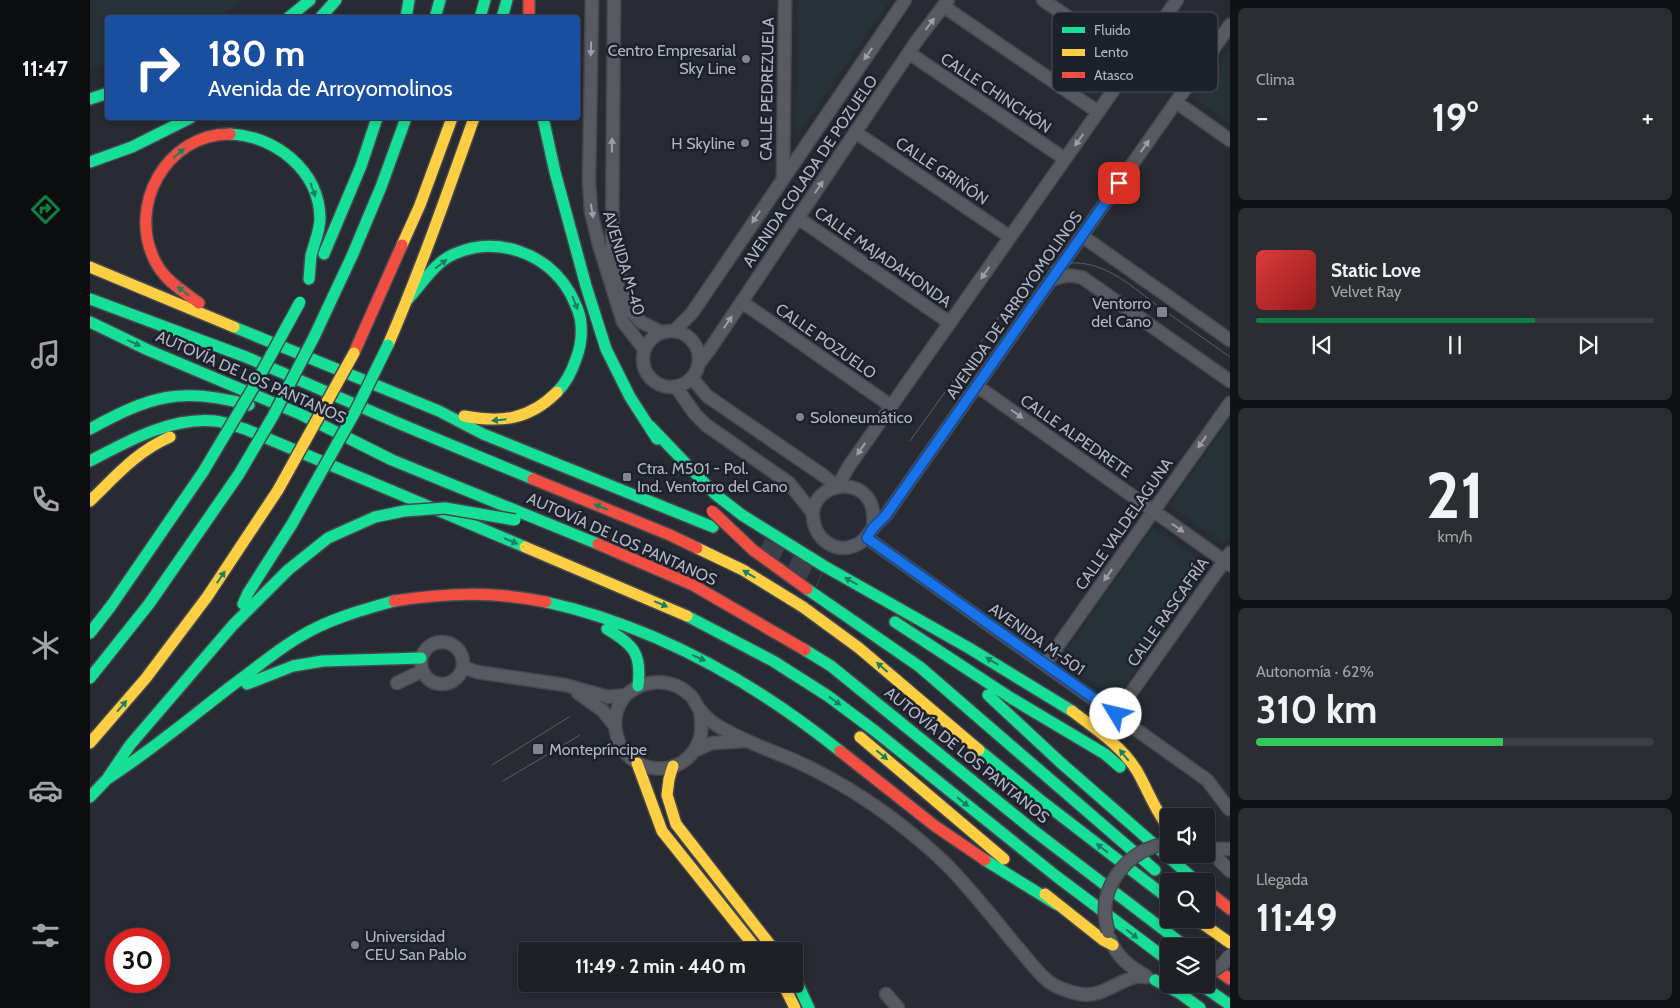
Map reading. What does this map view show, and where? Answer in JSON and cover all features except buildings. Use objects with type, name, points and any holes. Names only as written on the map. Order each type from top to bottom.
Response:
[{"type":"main road","points":[[292,15],[310,0]]},
{"type":"main road","points":[[323,15],[336,0]]},
{"type":"main road","points":[[406,15],[409,0]]},
{"type":"main road","points":[[436,15],[440,0]]},
{"type":"main road","points":[[481,15],[485,0]]},
{"type":"main road","points":[[503,15],[507,0]]},
{"type":"main road","points":[[529,0],[530,15]]},
{"type":"main road","points":[[90,99],[105,94]]},
{"type":"main road","points":[[90,162],[132,147],[186,120]]},
{"type":"main road","points":[[90,633],[111,606],[203,472],[256,384],[304,290],[319,268],[361,166],[377,120]]},
{"type":"main road","points":[[90,678],[174,571],[239,474],[273,416],[314,337],[352,256],[381,187],[405,120]]},
{"type":"main road","points":[[90,742],[146,678],[207,597],[278,490],[354,353],[420,205],[451,120]]},
{"type":"main road","points":[[234,625],[248,593],[292,524],[342,435],[388,345],[408,299],[473,120]]},
{"type":"main road","points":[[543,120],[555,172],[583,276],[606,349],[630,397],[650,426],[660,446],[682,477]]},
{"type":"main road","points":[[222,321],[171,283],[154,259],[146,232],[146,206],[156,179],[165,166],[183,149],[205,137],[229,134],[255,137],[279,147],[297,162],[310,181],[319,208],[320,231],[304,290]]},
{"type":"main road","points":[[408,299],[434,269],[453,255],[481,246],[507,247],[529,254],[552,268],[566,284],[576,301],[582,324],[580,348],[572,372],[555,395],[534,410],[512,418],[491,420],[439,411]]},
{"type":"main road","points":[[90,266],[439,411],[483,434],[713,527]]},
{"type":"main road","name":"AUTOVÍA DE LOS PANTANOS","points":[[90,299],[246,357],[398,423],[670,535],[743,570],[804,607],[860,648],[956,731],[1039,799],[1160,892]]},
{"type":"main road","name":"AUTOVÍA DE LOS PANTANOS","points":[[90,322],[148,350],[300,414],[392,460],[593,542],[692,585],[783,636],[830,666],[1033,830],[1175,938]]},
{"type":"main road","points":[[90,429],[148,400],[192,394],[230,398],[297,421],[392,460]]},
{"type":"main road","points":[[90,461],[146,432],[181,422],[213,421],[245,429],[678,612],[732,638],[780,665],[825,694],[886,738],[990,824],[1160,954]]},
{"type":"main road","points":[[650,426],[715,494],[742,515],[824,566],[969,648],[1068,708],[1113,742],[1136,770],[1160,817]]},
{"type":"main road","points":[[90,501],[137,456],[158,441],[177,434],[203,429],[235,432],[286,447]]},
{"type":"main road","points":[[90,797],[107,779],[130,745],[234,625],[288,570],[328,538],[376,517],[404,511],[445,508],[515,520],[557,535],[593,542]]},
{"type":"main road","points":[[709,508],[754,550],[920,667],[1160,874]]},
{"type":"main road","points":[[107,592],[151,548]]},
{"type":"main road","points":[[821,577],[844,591]]},
{"type":"main road","points":[[107,779],[140,758],[270,656],[302,636],[346,615],[394,601],[466,593],[517,596],[572,608],[643,633],[706,662],[773,701],[833,744],[935,826],[971,851],[1056,904]]},
{"type":"main road","points":[[572,608],[627,640],[638,654],[641,670],[638,686]]},
{"type":"main road","points":[[884,615],[1011,698],[1105,754],[1131,776],[1149,796]]},
{"type":"main road","points":[[907,630],[979,687],[1067,769],[1187,873]]},
{"type":"main road","points":[[221,695],[274,673],[307,663],[341,658],[422,664]]},
{"type":"main road","points":[[780,665],[798,685],[828,710]]},
{"type":"main road","points":[[850,729],[1056,904],[1103,940],[1113,945]]},
{"type":"main road","points":[[637,763],[662,831],[751,942]]},
{"type":"main road","points":[[673,766],[667,795],[676,824],[768,942]]},
{"type":"main road","points":[[1215,897],[1230,908]]},
{"type":"main road","points":[[1215,919],[1230,932]]},
{"type":"main road","points":[[1209,928],[1230,943]]},
{"type":"main road","points":[[1215,968],[1230,979]]},
{"type":"main road","points":[[787,992],[795,1008]]},
{"type":"main road","points":[[802,992],[809,1008]]},
{"type":"main road","points":[[1179,993],[1200,1008]]},
{"type":"main road","points":[[1213,993],[1230,1005]]},
{"type":"street","name":"AVENIDA M-40","points":[[592,0],[589,182],[591,212],[599,245],[623,322],[644,349]]},
{"type":"street","name":"AVENIDA M-40","points":[[614,0],[612,248],[631,311],[641,322],[661,332]]},
{"type":"street","name":"CALLE PEDREZUELA","points":[[782,178],[785,0]]},
{"type":"street","name":"AVENIDA COLADA DE POZUELO","points":[[675,330],[692,313],[782,178],[905,0]]},
{"type":"street","points":[[1043,0],[1061,12]]},
{"type":"street","points":[[1169,12],[1178,0]]},
{"type":"street","points":[[946,3],[1052,79]]},
{"type":"street","name":"AVENIDA COLADA DE POZUELO","points":[[700,362],[909,53],[946,3]]},
{"type":"street","name":"AVENIDA DE ARROYOMOLINOS","points":[[1218,42],[1230,25]]},
{"type":"street","name":"CALLE CHINCHÓN","points":[[909,53],[1065,159]]},
{"type":"street","points":[[1070,92],[1098,112]]},
{"type":"street","points":[[692,378],[707,396],[837,486],[851,487],[863,492],[871,502],[875,515],[870,532],[856,545],[843,548],[830,545],[820,537],[813,526],[812,512],[820,496],[837,486],[844,473],[1112,92]]},
{"type":"street","name":"AVENIDA DE ARROYOMOLINOS","points":[[870,532],[886,515],[1183,92]]},
{"type":"street","points":[[1176,102],[1230,140]]},
{"type":"street","name":"CALLE GRIÑÓN","points":[[856,132],[1010,237]]},
{"type":"street","name":"CALLE MAJADAHONDA","points":[[798,218],[950,323]]},
{"type":"street","points":[[1082,236],[1230,340]]},
{"type":"street","points":[[1050,281],[1063,275],[1074,275],[1084,278],[1230,382]]},
{"type":"street","name":"CALLE POZUELO","points":[[742,302],[891,406]]},
{"type":"street","points":[[675,330],[688,336],[697,348],[700,362],[697,371],[685,384],[676,387],[661,386],[649,377],[643,364],[644,349],[651,339],[661,332],[675,330]]},
{"type":"street","name":"CALLE ALPEDRETE","points":[[977,386],[1153,511],[1228,560]]},
{"type":"street","points":[[676,387],[695,414],[706,425],[789,483],[812,512]]},
{"type":"street","name":"CALLE VALDELAGUNA","points":[[1045,664],[1230,403]]},
{"type":"street","name":"AVENIDA M-501","points":[[870,532],[1045,664],[1207,780],[1229,809]]},
{"type":"street","name":"CALLE RASCAFRÍA","points":[[1116,714],[1228,560]]},
{"type":"street","points":[[436,642],[447,642],[457,647],[463,656],[463,667],[459,676],[450,683],[434,682],[427,678],[422,664],[426,648],[436,642]]},
{"type":"street","points":[[397,683],[422,664]]},
{"type":"street","points":[[463,667],[477,672],[565,685],[608,697],[626,695]]},
{"type":"street","points":[[700,710],[702,724],[700,738],[694,751],[685,760],[673,766],[661,769],[649,768],[637,763],[624,752],[617,740],[616,715],[626,695],[638,686],[652,682],[667,682],[680,687],[692,697],[700,710],[715,724],[730,733],[804,765],[835,781],[903,827],[944,863],[976,897],[1035,968],[1050,982],[1066,991],[1082,995],[1100,993],[1135,977],[1160,981]]},
{"type":"street","points":[[565,685],[603,711],[615,726]]},
{"type":"street","points":[[694,751],[712,743],[750,741]]},
{"type":"street","points":[[1160,845],[1154,846],[1134,856],[1119,871],[1109,890],[1105,911],[1108,932],[1113,945],[1122,958],[1133,969],[1160,981]]},
{"type":"street","points":[[1215,850],[1230,849]]},
{"type":"street","points":[[1215,856],[1230,871]]},
{"type":"street","points":[[1215,969],[1223,964],[1230,955]]},
{"type":"street","points":[[1115,986],[1120,973],[1122,958]]},
{"type":"street","points":[[886,994],[898,1008]]},
{"type":"shaded area","points":[[90,0],[243,0],[224,15],[105,15],[105,64],[90,68]]},
{"type":"shaded area","points":[[798,0],[890,0],[796,137]]},
{"type":"shaded area","points":[[1229,51],[1230,123],[1195,99],[1200,92],[1218,92],[1218,67]]},
{"type":"shaded area","points":[[1230,419],[1230,536],[1224,544],[1169,505]]},
{"type":"shaded area","points":[[1153,527],[1209,566],[1116,698],[1060,659]]},
{"type":"tunnel","points":[[760,549],[821,577]]},
{"type":"tram line","points":[[910,441],[1021,286],[1029,278],[1054,265],[1088,264],[1113,274],[1230,357]]},
{"type":"tram line","points":[[492,765],[569,717]]},
{"type":"tram line","points":[[503,781],[580,735]]},
{"type":"traffic: fast","points":[[292,15],[310,0]]},
{"type":"traffic: fast","points":[[323,15],[336,0]]},
{"type":"traffic: fast","points":[[406,15],[409,0]]},
{"type":"traffic: fast","points":[[436,15],[440,0]]},
{"type":"traffic: fast","points":[[481,15],[485,0]]},
{"type":"traffic: fast","points":[[503,15],[507,0]]},
{"type":"traffic: fast","points":[[90,99],[105,94]]},
{"type":"traffic: fast","points":[[90,162],[132,147],[186,120]]},
{"type":"traffic: fast","points":[[324,254],[361,166],[376,120]]},
{"type":"traffic: fast","points":[[314,337],[352,256],[381,187],[405,120]]},
{"type":"traffic: fast","points":[[543,120],[555,172],[586,286],[606,349],[630,397],[657,439]]},
{"type":"traffic: fast","points":[[230,134],[247,136],[263,141],[278,149],[292,159],[312,185],[318,201],[320,223],[311,256],[309,279]]},
{"type":"traffic: fast","points":[[408,299],[441,262],[454,254],[487,246],[504,247],[520,251],[535,258],[560,279],[570,293],[581,321],[580,347],[573,368],[557,392]]},
{"type":"traffic: fast","points":[[90,299],[246,357],[533,479]]},
{"type":"traffic: fast","points":[[203,472],[253,388],[300,302]]},
{"type":"traffic: fast","points":[[90,322],[148,350],[300,414],[392,460],[598,544]]},
{"type":"traffic: fast","points":[[234,327],[439,411],[483,434],[713,527]]},
{"type":"traffic: fast","points":[[239,474],[273,416],[314,337]]},
{"type":"traffic: fast","points":[[292,524],[355,412],[388,345]]},
{"type":"traffic: fast","points":[[90,429],[131,409],[166,398],[204,396],[249,405]]},
{"type":"traffic: fast","points":[[90,461],[134,438],[166,427],[198,421],[230,424],[525,547]]},
{"type":"traffic: fast","points":[[650,426],[715,494],[742,515],[824,566],[969,648],[1072,711]]},
{"type":"traffic: fast","points":[[90,633],[111,606],[203,472]]},
{"type":"traffic: fast","points":[[90,678],[149,604],[239,474]]},
{"type":"traffic: fast","points":[[375,517],[404,511],[445,508],[515,520]]},
{"type":"traffic: fast","points":[[90,797],[107,779],[130,745],[233,625],[288,570],[328,538],[375,517]]},
{"type":"traffic: fast","points":[[243,604],[292,524]]},
{"type":"traffic: fast","points":[[807,589],[920,667],[1155,870]]},
{"type":"traffic: fast","points":[[107,779],[159,743],[293,641],[334,620],[394,601]]},
{"type":"traffic: fast","points":[[546,602],[586,612],[664,641],[738,680],[773,702],[840,751]]},
{"type":"traffic: fast","points":[[687,616],[773,661],[828,696],[875,731],[1056,876],[1160,954]]},
{"type":"traffic: fast","points":[[895,622],[1011,698],[1105,754],[1120,767]]},
{"type":"traffic: fast","points":[[607,629],[624,640],[634,652],[639,666],[638,686]]},
{"type":"traffic: fast","points":[[805,650],[831,666],[1033,830],[1175,938]]},
{"type":"traffic: fast","points":[[247,684],[293,666],[323,661],[421,658]]},
{"type":"traffic: fast","points":[[988,695],[1060,762],[1187,873]]},
{"type":"traffic: fast","points":[[979,750],[1160,892]]},
{"type":"traffic: fast","points":[[985,860],[1056,904]]},
{"type":"traffic: fast","points":[[1155,980],[1181,994],[1200,1008]]},
{"type":"traffic: fast","points":[[802,992],[809,1008]]},
{"type":"traffic: fast","points":[[1213,993],[1230,1005]]},
{"type":"traffic: slow","points":[[402,245],[420,205],[451,120]]},
{"type":"traffic: slow","points":[[388,345],[422,261],[473,120]]},
{"type":"traffic: slow","points":[[90,267],[234,327]]},
{"type":"traffic: slow","points":[[278,490],[354,353]]},
{"type":"traffic: slow","points":[[464,416],[490,419],[514,417],[536,409],[557,392]]},
{"type":"traffic: slow","points":[[90,501],[137,457],[170,437]]},
{"type":"traffic: slow","points":[[90,743],[146,678],[207,597],[278,490]]},
{"type":"traffic: slow","points":[[525,547],[687,616]]},
{"type":"traffic: slow","points":[[697,548],[743,570],[803,607],[859,648],[979,750]]},
{"type":"traffic: slow","points":[[1072,711],[1107,738],[1131,762],[1160,815]]},
{"type":"traffic: slow","points":[[860,737],[1004,859]]},
{"type":"traffic: slow","points":[[637,763],[662,831],[751,942]]},
{"type":"traffic: slow","points":[[673,766],[667,795],[676,824],[768,942]]},
{"type":"traffic: slow","points":[[1045,894],[1103,940],[1113,945]]},
{"type":"traffic: slow","points":[[1209,928],[1230,943]]},
{"type":"traffic: slow","points":[[787,992],[795,1008]]},
{"type":"traffic: jam","points":[[529,0],[529,15]]},
{"type":"traffic: jam","points":[[199,303],[180,289],[159,268],[148,240],[146,218],[150,197],[158,177],[171,160],[187,146],[207,137],[230,134]]},
{"type":"traffic: jam","points":[[354,353],[402,245]]},
{"type":"traffic: jam","points":[[533,479],[670,535],[697,548]]},
{"type":"traffic: jam","points":[[712,511],[753,550],[807,589]]},
{"type":"traffic: jam","points":[[598,544],[693,585],[805,650]]},
{"type":"traffic: jam","points":[[394,601],[470,594],[507,596],[546,602]]},
{"type":"traffic: jam","points":[[840,751],[935,826],[985,860]]},
{"type":"traffic: jam","points":[[1215,897],[1230,909]]},
{"type":"traffic: jam","points":[[1215,968],[1230,979]]},
{"type":"place","name":"Centro Empresarial Sky Line","points":[[746,59]]},
{"type":"place","name":"H Skyline","points":[[745,143]]},
{"type":"place","name":"Ventorro del Cano","points":[[1162,312]]},
{"type":"place","name":"Soloneumático","points":[[800,417]]},
{"type":"place","name":"Ctra. M501 - Pol. Ind. Ventorro del Cano","points":[[627,477]]},
{"type":"place","name":"Montepríncipe","points":[[538,749]]},
{"type":"place","name":"Universidad CEU San Pablo","points":[[355,945]]},
{"type":"route","points":[[1116,714],[867,538],[873,528],[886,515],[1119,183]]}]
